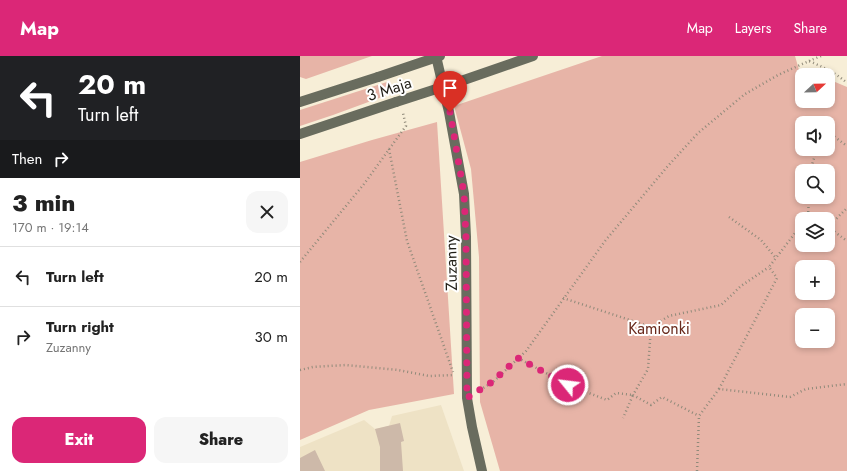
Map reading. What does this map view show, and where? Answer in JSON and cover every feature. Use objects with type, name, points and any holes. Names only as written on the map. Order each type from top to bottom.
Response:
[{"type":"street","name":"Zuzanny","points":[[436,56],[450,112],[464,194],[466,237],[467,398],[482,471]]},
{"type":"street","name":"3 Maja","points":[[300,102],[440,56]]},
{"type":"street","name":"3 Maja","points":[[300,134],[533,56]]},
{"type":"path","points":[[467,398],[492,382],[526,351],[605,241],[667,167],[698,133],[745,94],[778,75],[820,56]]},
{"type":"path","points":[[809,62],[823,67],[842,78],[847,83]]},
{"type":"path","points":[[300,262],[364,184],[406,126],[402,111]]},
{"type":"path","points":[[835,137],[847,146]]},
{"type":"path","points":[[300,370],[346,365],[398,370],[429,376],[454,375],[407,241],[389,149]]},
{"type":"path","points":[[835,220],[847,208]]},
{"type":"path","points":[[730,217],[761,240],[775,257]]},
{"type":"path","points":[[835,232],[847,241]]},
{"type":"path","points":[[563,298],[650,327],[669,316],[721,305],[741,286],[768,266],[795,233]]},
{"type":"path","points":[[697,471],[699,416],[719,389],[777,278],[768,266]]},
{"type":"path","points":[[623,418],[633,395],[648,369],[650,327]]},
{"type":"path","points":[[518,358],[568,385],[608,400],[616,393],[633,395],[651,405],[662,397],[699,416]]},
{"type":"path","points":[[719,389],[790,396],[806,389],[847,384]]},
{"type":"shaded area","points":[[441,405],[464,471],[300,471],[300,447],[364,420],[375,429],[389,426],[392,416]]},
{"type":"green space","points":[[300,56],[372,56],[306,79],[300,77]]},
{"type":"green space","name":"Kamionki","points":[[602,56],[795,56],[798,68],[795,68],[795,108],[835,108],[835,82],[847,87],[847,471],[500,471],[480,402],[479,257],[471,169],[454,106]]},
{"type":"green space","points":[[390,81],[393,93],[300,126],[300,110]]},
{"type":"green space","points":[[437,122],[454,394],[369,410],[300,440],[300,162]]},
{"type":"building","points":[[400,423],[404,441],[401,442],[403,471],[380,471],[380,447],[375,429]]},
{"type":"building","points":[[315,450],[325,471],[300,471],[300,458]]},
{"type":"route","points":[[450,112],[464,194],[466,237],[467,398],[492,382],[518,358],[568,385]]}]
